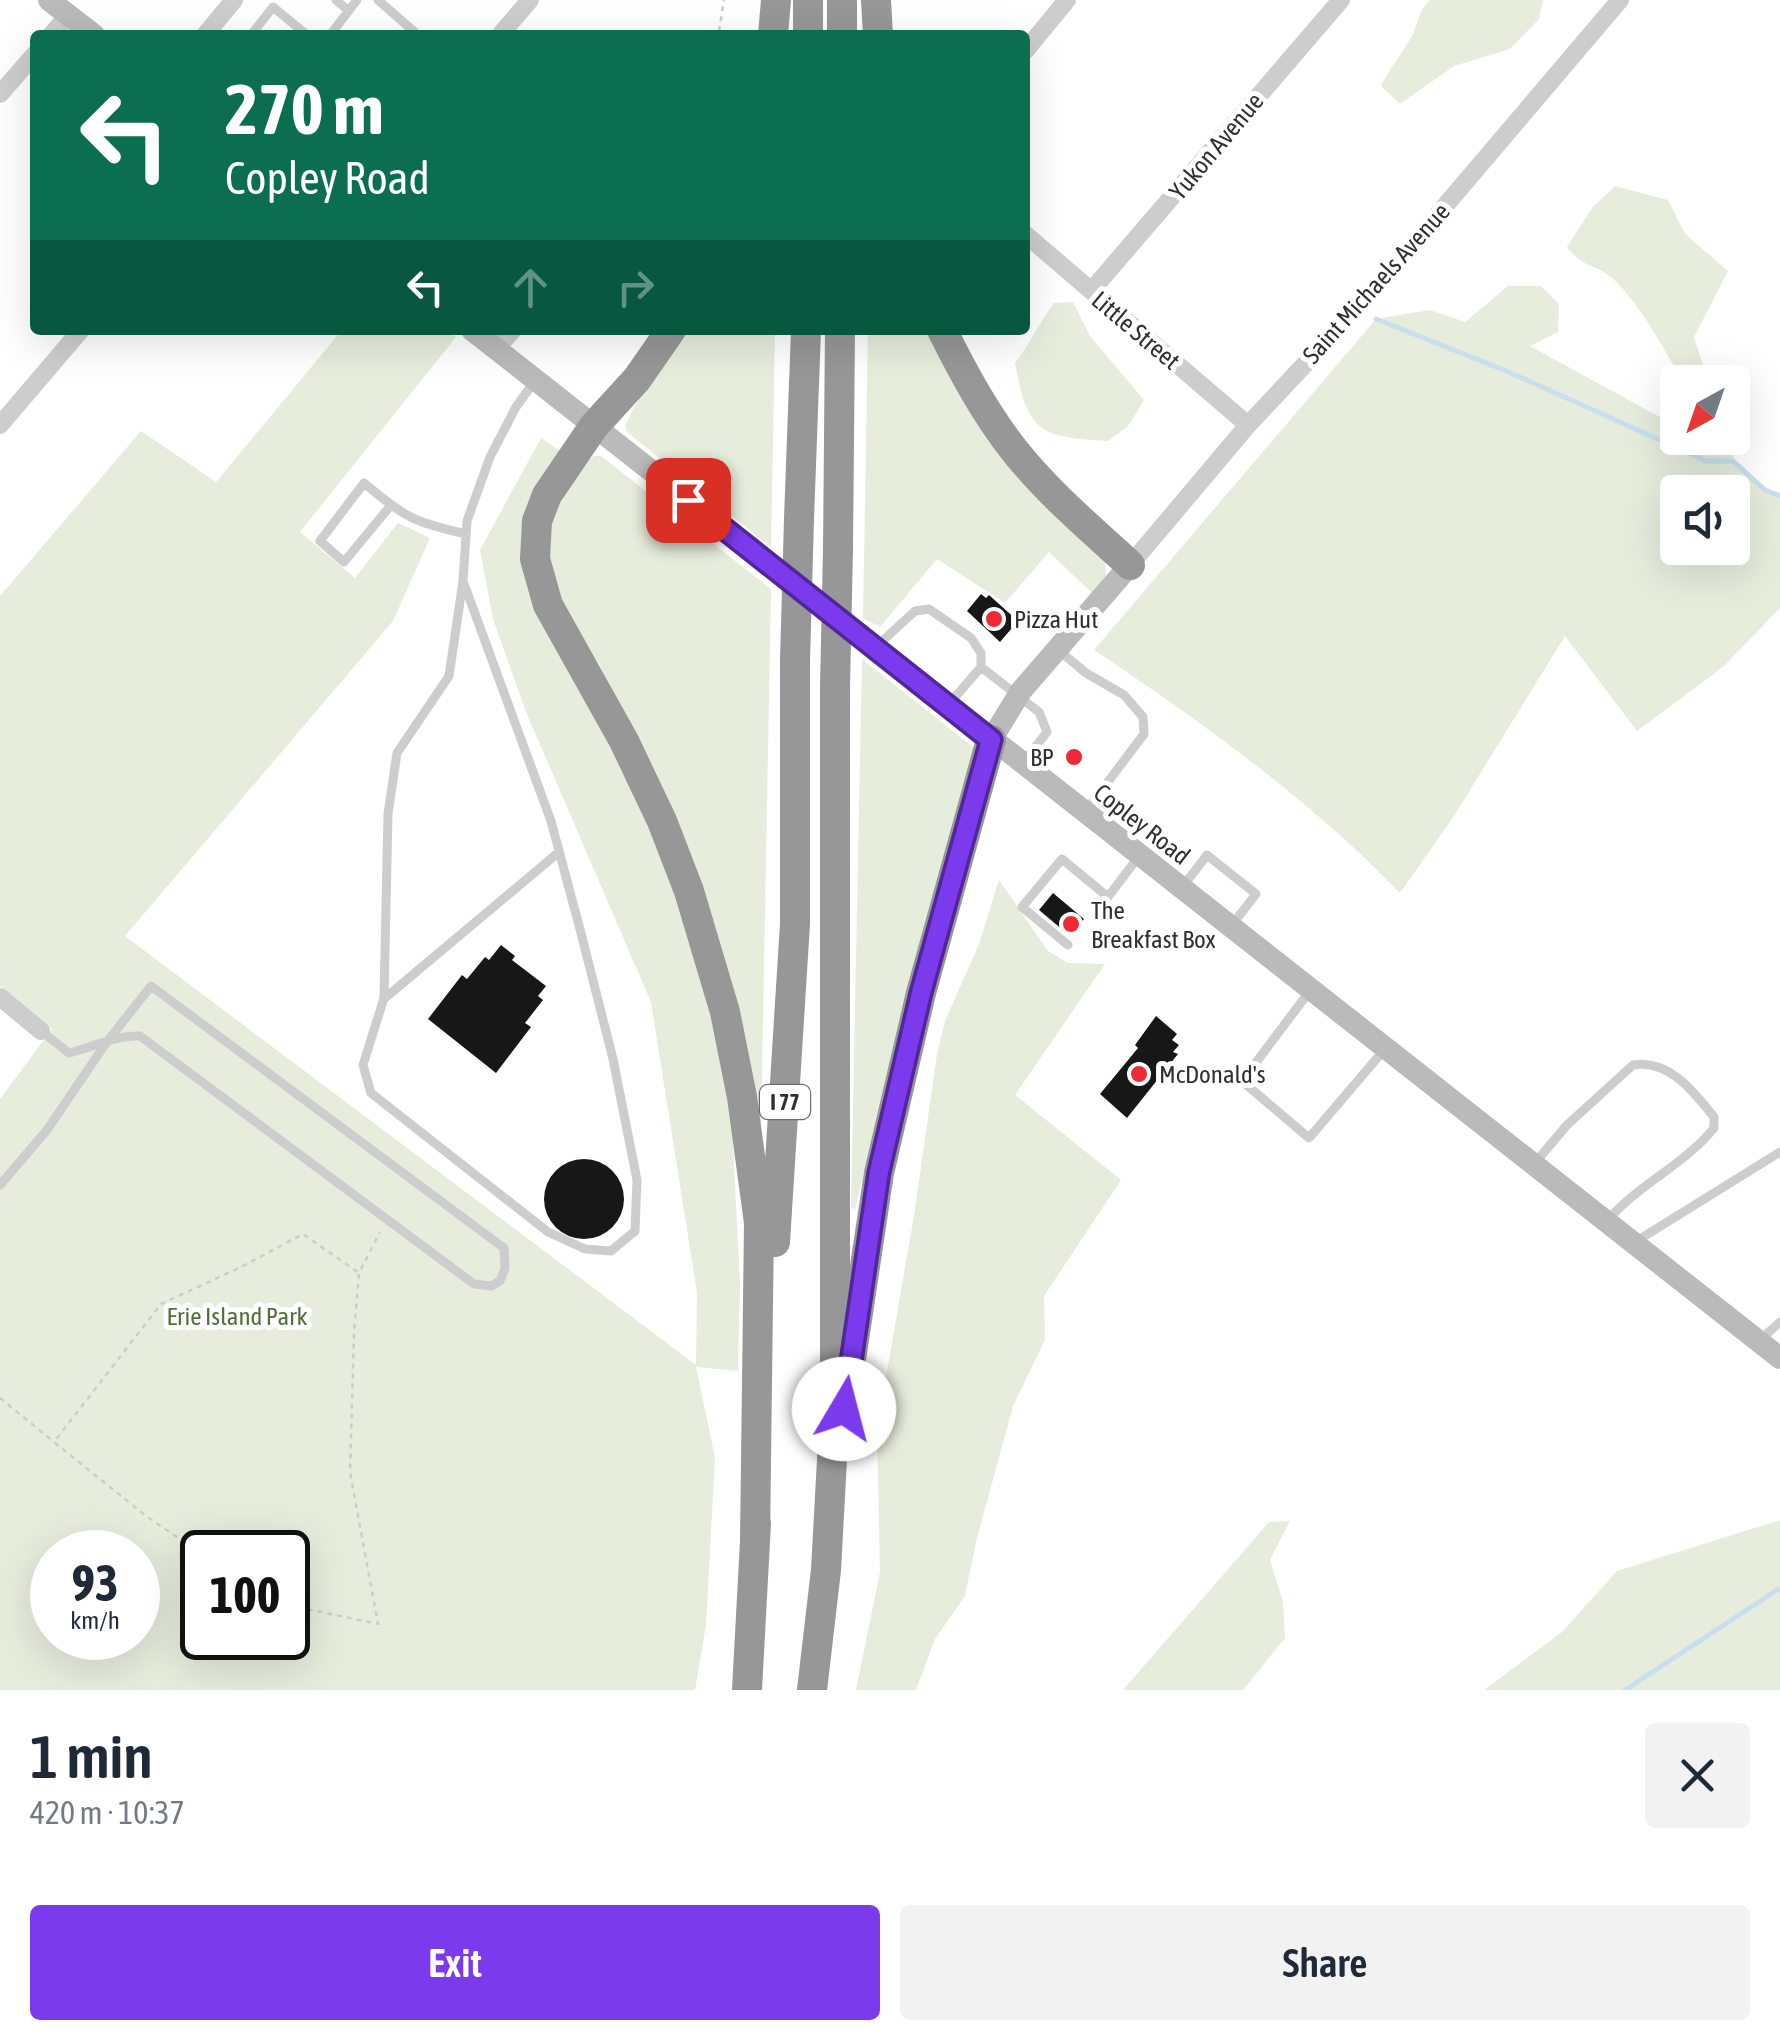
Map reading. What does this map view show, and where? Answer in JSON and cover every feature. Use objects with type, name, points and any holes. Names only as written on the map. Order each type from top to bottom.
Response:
[{"type":"highway","points":[[773,30],[776,0]]},
{"type":"highway","points":[[808,0],[808,30]]},
{"type":"highway","points":[[842,0],[842,30]]},
{"type":"highway","points":[[876,0],[878,30]]},
{"type":"highway","points":[[668,335],[638,379],[594,426],[541,507],[534,538],[535,559],[548,604],[624,741],[662,820],[725,1012],[742,1096],[760,1223],[755,1542]]},
{"type":"highway","name":"I 77","points":[[747,1690],[795,924],[795,661],[806,335]]},
{"type":"highway","name":"I 77","points":[[812,1690],[832,1488],[840,335]]},
{"type":"highway","points":[[945,335],[976,393],[1014,450],[1050,490],[1130,565]]},
{"type":"highway","points":[[832,1488],[879,1172],[921,993],[991,740]]},
{"type":"main road","points":[[49,0],[88,30]]},
{"type":"main road","name":"Copley Road","points":[[478,335],[1780,1358]]},
{"type":"main road","points":[[991,740],[1018,695],[1130,565]]},
{"type":"street","points":[[210,30],[234,0]]},
{"type":"street","points":[[504,30],[530,0]]},
{"type":"street","points":[[1030,45],[1068,0]]},
{"type":"street","name":"Yukon Avenue","points":[[1091,291],[1341,0]]},
{"type":"street","name":"Saint Michaels Avenue","points":[[1130,565],[1248,425],[1365,300],[1620,0]]},
{"type":"street","points":[[55,30],[68,15]]},
{"type":"street","points":[[0,94],[30,60]]},
{"type":"street","name":"Little Street","points":[[1030,238],[1248,425]]},
{"type":"street","points":[[0,426],[77,335]]},
{"type":"street","points":[[496,349],[508,335]]},
{"type":"street","points":[[0,997],[41,1031]]},
{"type":"lane","points":[[336,0],[349,11]]},
{"type":"lane","points":[[334,30],[358,0]]},
{"type":"lane","points":[[378,0],[413,30]]},
{"type":"lane","points":[[254,30],[276,4],[302,30]]},
{"type":"lane","points":[[397,30],[404,22]]},
{"type":"lane","points":[[463,581],[492,653],[560,852],[620,1093],[637,1180],[635,1232],[611,1251],[585,1249],[548,1232],[371,1093],[363,1065],[384,998],[388,814],[397,753],[449,676],[467,521],[490,457],[516,406],[536,380]]},
{"type":"lane","points":[[391,505],[344,562],[320,540],[364,483],[391,505],[405,517],[466,534]]},
{"type":"lane","points":[[875,648],[914,611],[929,609],[971,638],[981,653],[981,667],[948,706]]},
{"type":"lane","points":[[1057,648],[1086,673],[1124,696],[1144,717],[1144,734],[1084,813]]},
{"type":"lane","points":[[981,667],[1038,712],[1047,732],[1022,764]]},
{"type":"lane","points":[[384,998],[560,852]]},
{"type":"lane","points":[[1181,889],[1207,855],[1256,894],[1230,927]]},
{"type":"lane","points":[[1068,946],[1022,908],[1062,859],[1108,897],[1139,856]]},
{"type":"lane","points":[[0,1185],[46,1130],[106,1043],[152,986],[504,1248],[505,1268],[500,1281],[491,1286],[474,1284],[140,1036],[129,1036],[106,1043],[69,1053],[41,1031]]},
{"type":"lane","points":[[1310,990],[1242,1081],[1309,1138],[1385,1049]]},
{"type":"lane","points":[[1534,1165],[1567,1126],[1633,1065],[1661,1067],[1680,1079],[1714,1117],[1714,1128],[1696,1148],[1625,1201],[1606,1222]]},
{"type":"lane","points":[[1633,1243],[1780,1152]]},
{"type":"lane","points":[[1758,1342],[1780,1322]]},
{"type":"path","points":[[718,30],[724,0]]},
{"type":"path","points":[[310,1607],[344,1619],[378,1624],[350,1472],[359,1272],[373,1242],[390,1219]]},
{"type":"path","points":[[54,1442],[161,1304],[241,1268],[303,1234],[359,1272]]},
{"type":"path","points":[[0,1398],[180,1539]]},
{"type":"green space","points":[[1430,0],[1543,0],[1539,19],[1510,49],[1454,66],[1400,104],[1381,86]]},
{"type":"green space","points":[[1615,186],[1668,200],[1685,234],[1728,271],[1694,337],[1703,365],[1673,365],[1629,296],[1605,273],[1579,259],[1567,247],[1592,208]]},
{"type":"green space","points":[[1508,286],[1541,286],[1559,304],[1558,332],[1530,346],[1660,417],[1660,455],[1732,455],[1747,475],[1660,475],[1660,565],[1750,565],[1750,477],[1780,496],[1780,608],[1723,667],[1637,731],[1565,636],[1454,816],[1400,893],[1292,794],[1175,705],[1094,650],[1376,319],[1430,310],[1465,322]]},
{"type":"green space","points":[[1073,302],[1090,336],[1144,400],[1128,426],[1108,441],[1066,437],[1040,427],[1025,404],[1020,386],[1015,363],[1054,303]]},
{"type":"green space","name":"Erie Island Park","points":[[338,335],[456,337],[300,532],[355,578],[398,523],[430,538],[393,621],[125,936],[696,1365],[697,1293],[651,1002],[526,712],[493,619],[480,550],[541,438],[563,453],[522,547],[654,831],[698,964],[731,1104],[740,1283],[738,1371],[696,1367],[715,1457],[706,1625],[695,1690],[0,1690],[0,1099],[52,1029],[0,986],[0,596],[141,431],[216,482]]},
{"type":"green space","points":[[683,335],[775,335],[771,547],[627,432],[625,426]]},
{"type":"green space","points":[[868,335],[937,335],[1105,556],[1106,578],[1092,593],[1049,552],[1005,603],[937,559],[880,627],[863,618]]},
{"type":"green space","points":[[601,456],[771,589],[761,1127],[739,1009],[658,783],[599,664],[572,629],[548,580],[547,528],[557,500],[583,464]]},
{"type":"green space","points":[[862,659],[977,750],[963,784],[920,942],[855,1209],[851,1208]]},
{"type":"green space","points":[[999,880],[1048,951],[1068,963],[1105,964],[1015,1095],[1121,1180],[1044,1296],[1045,1340],[1013,1406],[965,1596],[935,1639],[916,1690],[856,1690],[880,1572],[877,1429],[937,1054],[945,1021],[979,944]]},
{"type":"green space","points":[[1780,1520],[1780,1690],[1484,1690],[1562,1632],[1617,1571]]},
{"type":"green space","points":[[1290,1521],[1270,1560],[1283,1602],[1285,1638],[1243,1690],[1123,1690],[1269,1522]]},
{"type":"building","name":"Pizza Hut","points":[[981,594],[986,598],[989,595],[1018,621],[1000,642],[967,611]]},
{"type":"building","points":[[1053,893],[1084,919],[1070,936],[1039,910]]},
{"type":"building","points":[[501,945],[515,956],[512,960],[546,986],[538,996],[543,1000],[525,1023],[531,1027],[496,1073],[428,1019],[462,975],[467,979]]},
{"type":"building","name":"McDonald's","points":[[1156,1016],[1177,1034],[1172,1040],[1179,1045],[1173,1052],[1178,1054],[1127,1118],[1100,1094],[1138,1048],[1135,1045]]},
{"type":"building","points":[[584,1159],[599,1162],[612,1171],[621,1184],[621,1214],[612,1227],[599,1236],[584,1239],[569,1236],[556,1227],[547,1214],[544,1199],[547,1184],[556,1171],[569,1162]]},
{"type":"waterway","points":[[1376,319],[1511,373],[1706,461],[1733,461],[1765,490],[1780,496]]},
{"type":"waterway","points":[[1625,1690],[1780,1588]]},
{"type":"place","name":"Pizza Hut","points":[[994,619]]},
{"type":"place","name":"BP","points":[[1074,757]]},
{"type":"place","name":"The Breakfast Box","points":[[1071,924]]},
{"type":"place","name":"McDonald's","points":[[1139,1074]]},
{"type":"route","points":[[688,500],[991,740],[921,993],[879,1172],[844,1409]]}]
